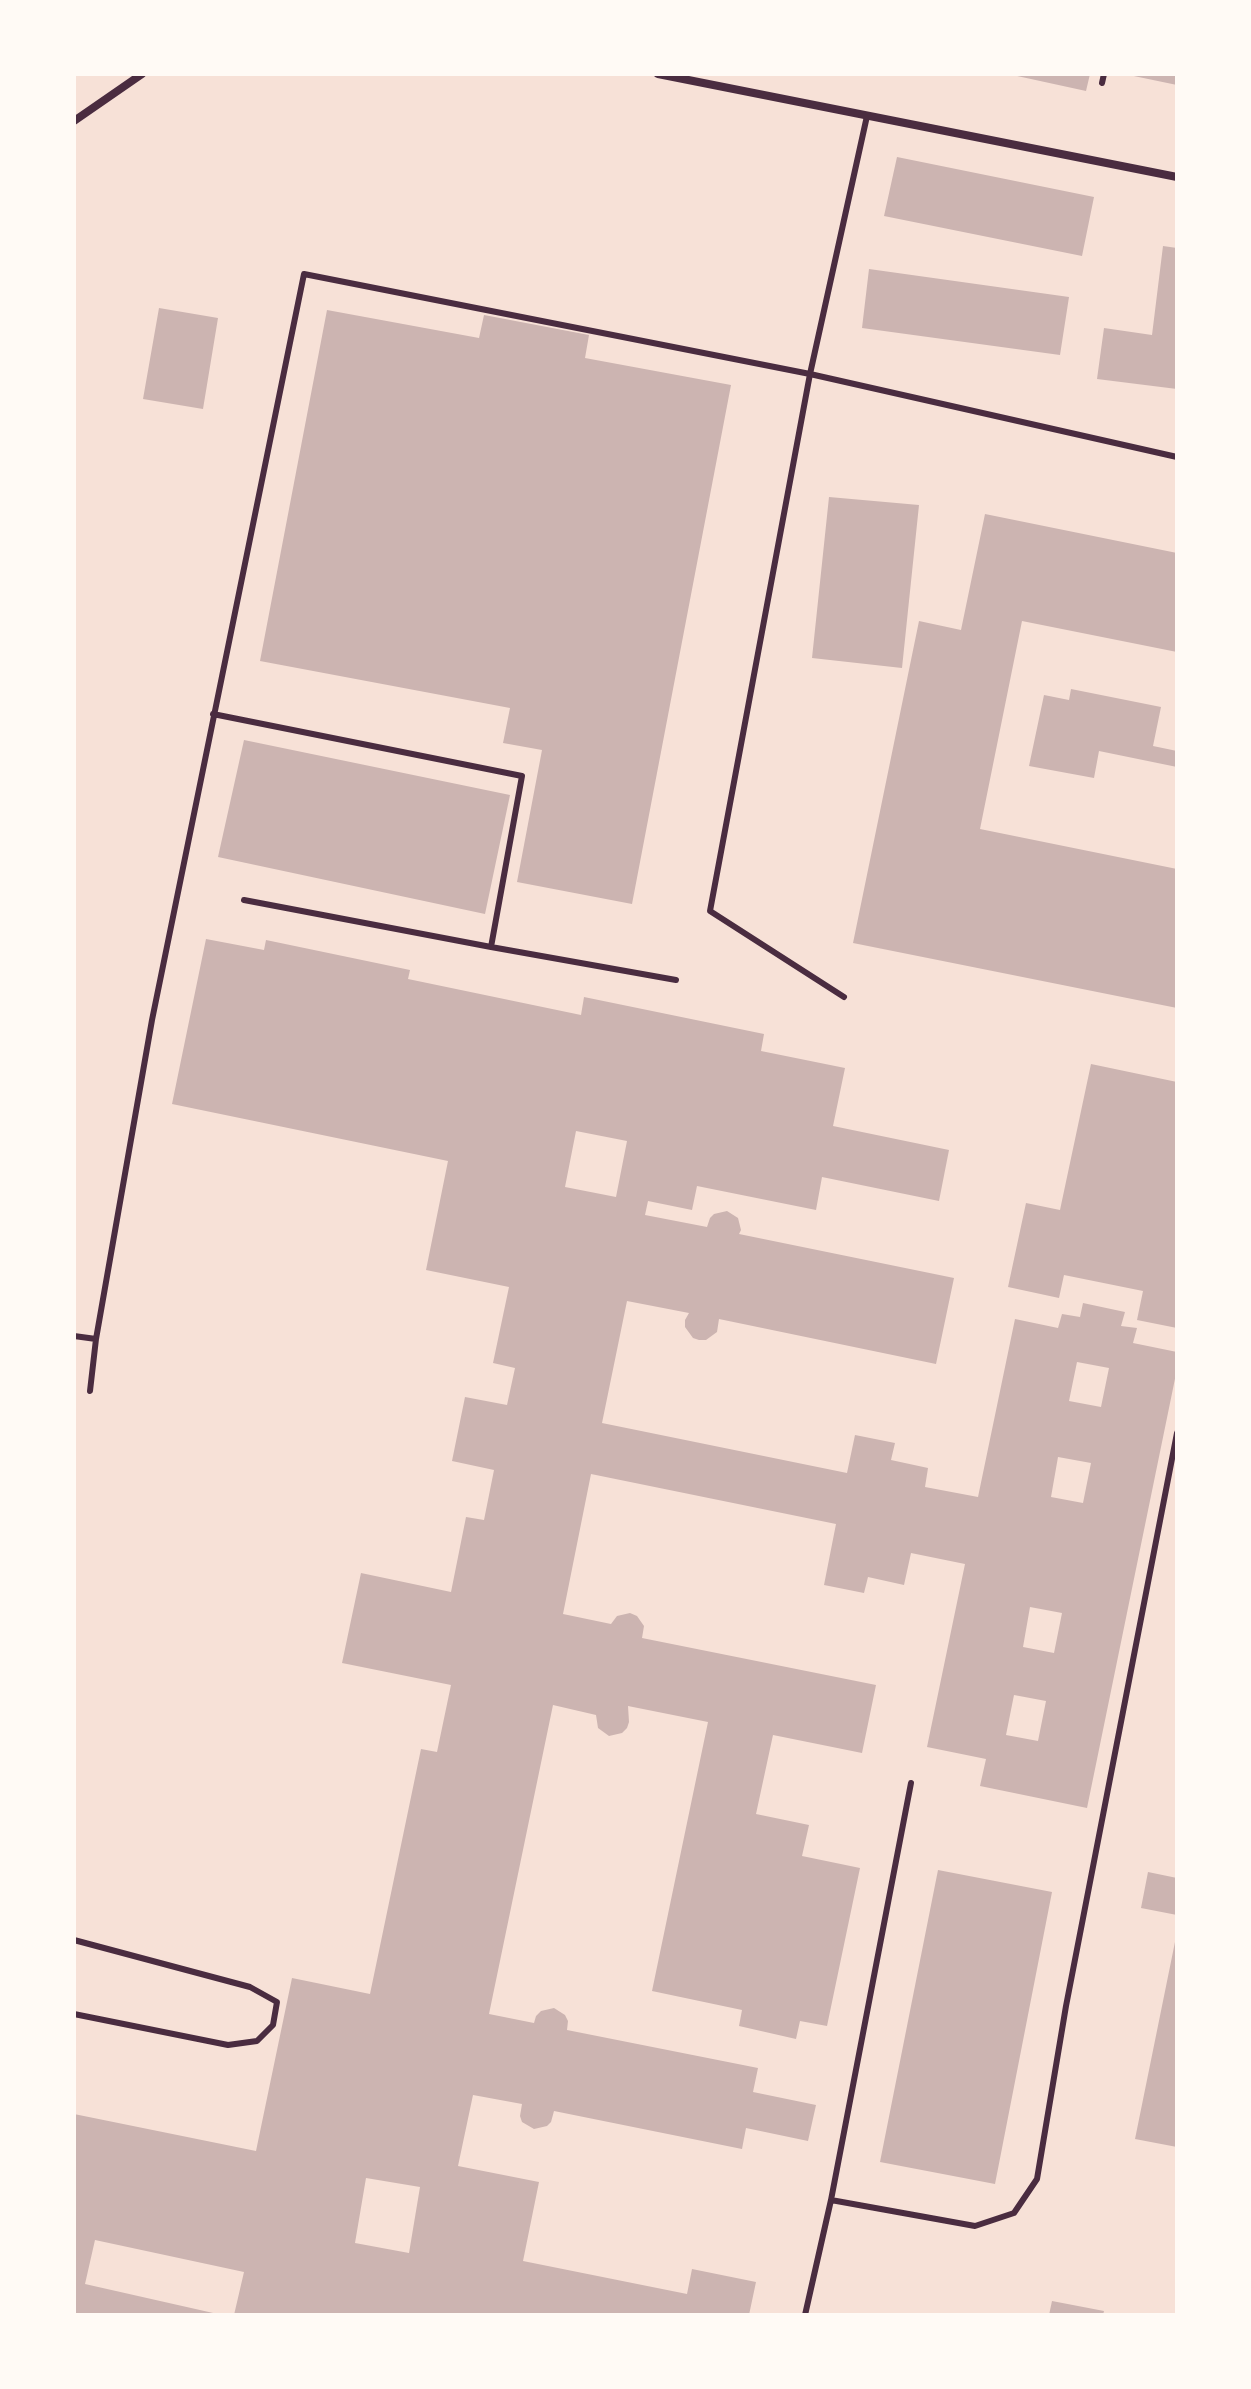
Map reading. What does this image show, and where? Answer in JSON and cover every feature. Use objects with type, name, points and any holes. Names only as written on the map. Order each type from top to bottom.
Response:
[{"type":"street","points":[[74,121],[142,74]]},
{"type":"street","points":[[658,74],[1177,177]]},
{"type":"lane","points":[[1102,83],[1104,74]]},
{"type":"lane","points":[[844,997],[710,911],[810,374],[867,116]]},
{"type":"lane","points":[[90,1391],[96,1339],[152,1020],[304,274],[810,374],[1177,457]]},
{"type":"lane","points":[[213,714],[522,776],[491,947]]},
{"type":"lane","points":[[244,900],[676,980]]},
{"type":"lane","points":[[74,1336],[96,1339]]},
{"type":"lane","points":[[831,2200],[975,2226],[1014,2213],[1037,2179],[1066,2006],[1177,1433]]},
{"type":"lane","points":[[805,2315],[831,2200],[911,1783]]},
{"type":"lane","points":[[74,1940],[250,1987],[277,2002],[273,2025],[257,2041],[228,2045],[74,2014]]},
{"type":"building","points":[[1008,74],[1090,74],[1086,91]]},
{"type":"building","points":[[1177,74],[1177,85],[1129,75]]},
{"type":"building","points":[[897,157],[1094,197],[1082,256],[884,216]]},
{"type":"building","points":[[1163,246],[1177,248],[1177,389],[1097,379],[1104,328],[1152,335]]},
{"type":"building","points":[[869,269],[1069,297],[1060,355],[862,328]]},
{"type":"building","points":[[159,308],[218,318],[203,409],[143,399]]},
{"type":"building","points":[[327,310],[479,338],[484,315],[589,335],[585,358],[731,385],[632,904],[517,882],[542,750],[503,743],[510,708],[260,661]]},
{"type":"building","points":[[829,497],[919,505],[902,668],[812,658]]},
{"type":"building","points":[[985,514],[1177,553],[1177,652],[1022,621],[980,829],[1177,869],[1177,1008],[853,943],[919,621],[961,630]]},
{"type":"building","points":[[1071,689],[1161,707],[1153,746],[1177,751],[1177,767],[1099,751],[1094,778],[1029,766],[1044,695],[1069,700]]},
{"type":"building","points":[[244,740],[510,795],[485,914],[218,857]]},
{"type":"building","points":[[206,939],[264,950],[266,940],[410,970],[408,979],[581,1015],[584,997],[764,1034],[761,1051],[845,1068],[833,1126],[949,1150],[939,1201],[822,1177],[816,1210],[697,1186],[692,1210],[648,1201],[645,1215],[707,1227],[714,1214],[727,1211],[738,1218],[739,1234],[954,1278],[936,1364],[719,1319],[717,1332],[706,1340],[699,1340],[693,1338],[685,1327],[689,1313],[627,1301],[602,1423],[847,1473],[855,1435],[895,1443],[891,1460],[928,1468],[925,1487],[978,1497],[1015,1319],[1058,1328],[1062,1314],[1080,1317],[1083,1303],[1125,1312],[1121,1326],[1137,1328],[1133,1343],[1177,1352],[1177,1369],[1087,1808],[980,1786],[986,1759],[927,1747],[965,1564],[911,1553],[904,1585],[868,1577],[864,1593],[824,1585],[836,1524],[591,1474],[563,1614],[611,1624],[617,1616],[630,1613],[637,1616],[644,1626],[642,1638],[876,1685],[862,1753],[773,1735],[756,1814],[809,1825],[802,1856],[860,1868],[827,2026],[800,2021],[796,2039],[739,2026],[742,2010],[652,1991],[708,1722],[628,1706],[627,1728],[622,1733],[609,1736],[598,1728],[596,1715],[553,1705],[489,2014],[534,2023],[541,2011],[554,2008],[565,2015],[567,2030],[758,2068],[753,2092],[816,2105],[808,2141],[746,2128],[742,2149],[554,2111],[547,2126],[534,2129],[522,2122],[522,2104],[473,2095],[458,2166],[539,2182],[523,2261],[687,2294],[692,2269],[756,2282],[749,2315],[234,2315],[244,2272],[95,2240],[85,2284],[222,2315],[74,2315],[74,2114],[256,2151],[292,1978],[370,1994],[421,1749],[437,1752],[451,1685],[342,1663],[361,1573],[451,1592],[466,1517],[484,1520],[494,1470],[452,1461],[465,1397],[507,1405],[515,1368],[493,1363],[509,1287],[426,1270],[448,1161],[172,1104]],"holes":[[[576,1131],[627,1141],[616,1197],[565,1187]],[[1077,1362],[1109,1368],[1101,1407],[1069,1401]],[[1058,1457],[1091,1463],[1083,1503],[1051,1497]],[[1030,1607],[1062,1613],[1054,1653],[1023,1647]],[[1014,1695],[1046,1701],[1038,1741],[1006,1735]],[[366,2178],[420,2187],[409,2253],[355,2243]]]},
{"type":"building","points":[[1091,1064],[1177,1082],[1177,1328],[1137,1320],[1143,1291],[1064,1275],[1059,1298],[1008,1287],[1026,1203],[1060,1210]]},
{"type":"building","points":[[938,1870],[1052,1892],[995,2184],[880,2162]]},
{"type":"building","points":[[1148,1872],[1177,1878],[1177,1915],[1141,1908]]},
{"type":"building","points":[[1177,1937],[1177,2147],[1135,2139]]},
{"type":"building","points":[[1052,2301],[1104,2311],[1103,2315],[1049,2315]]}]
